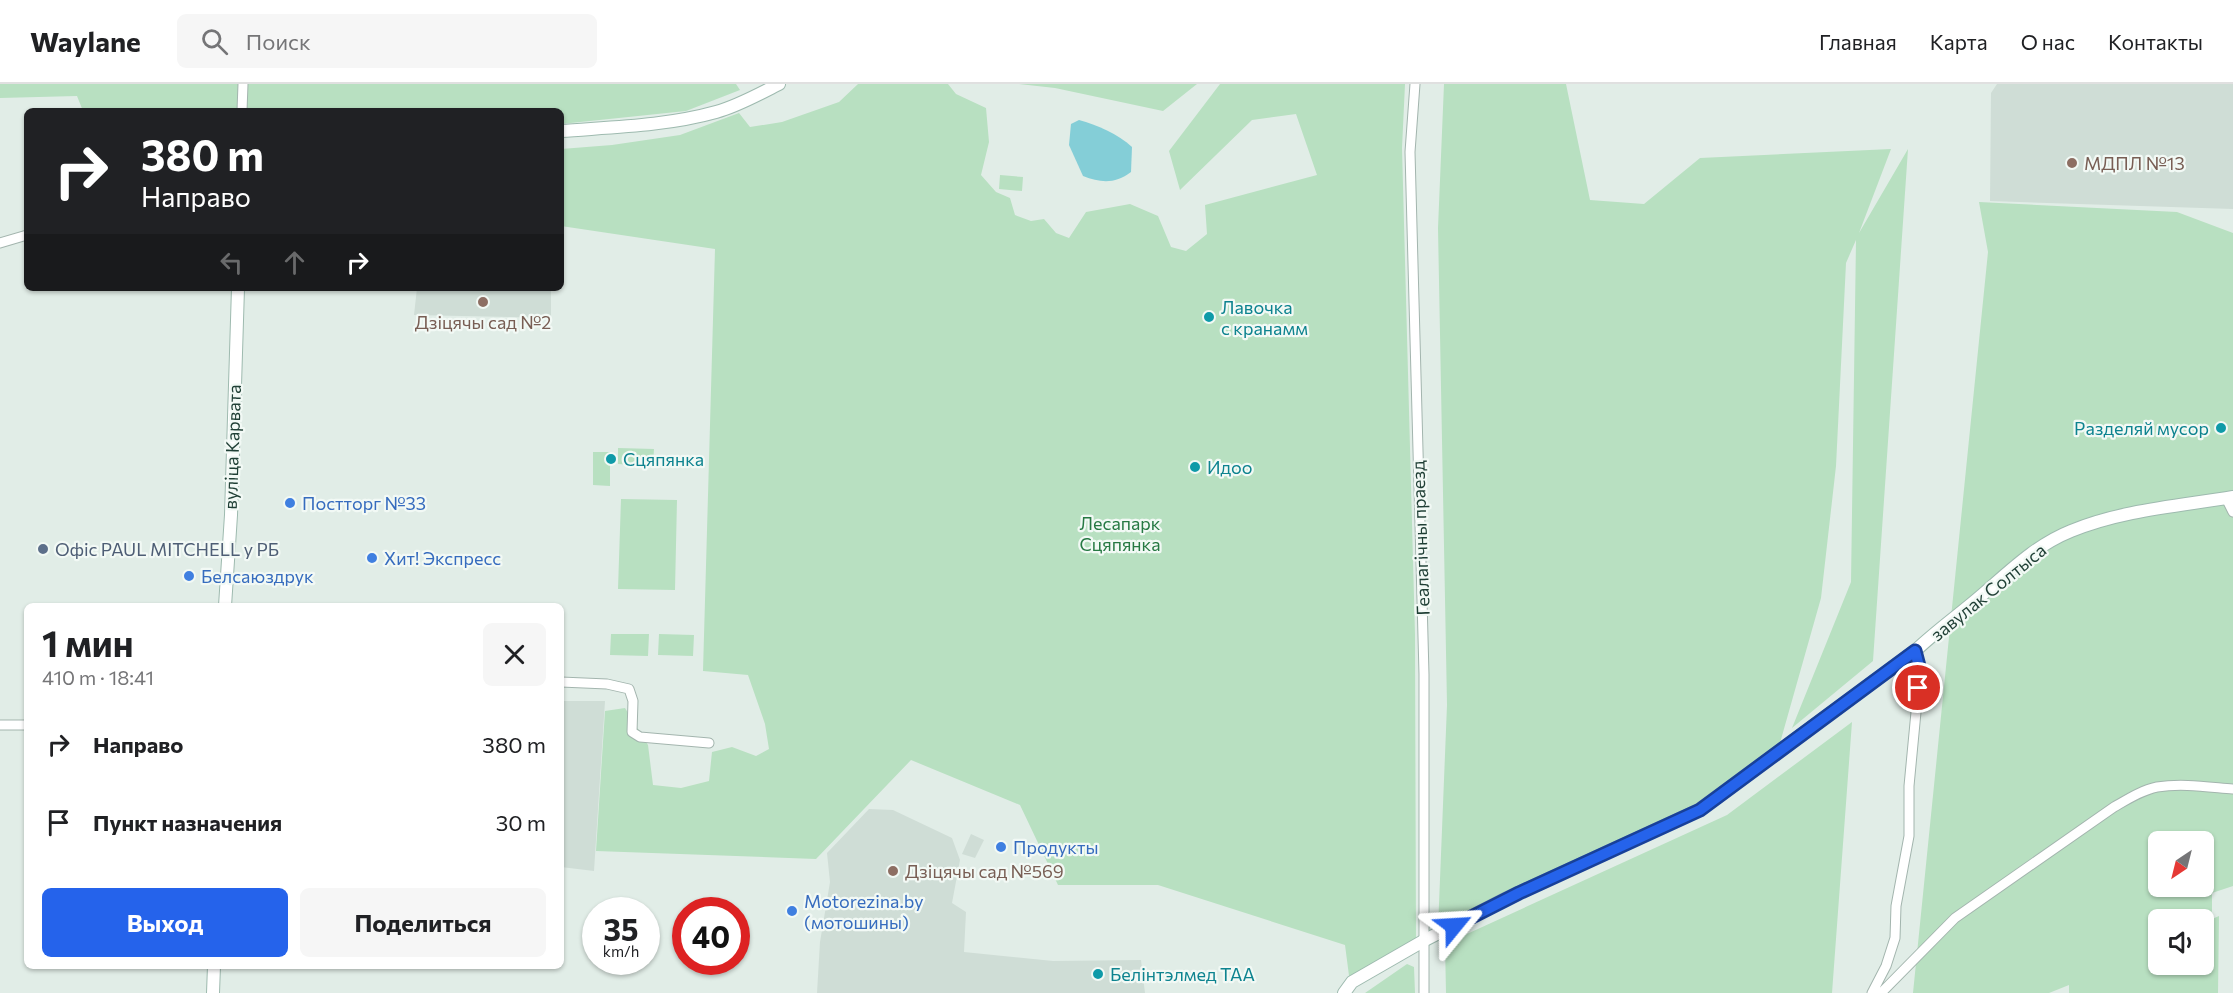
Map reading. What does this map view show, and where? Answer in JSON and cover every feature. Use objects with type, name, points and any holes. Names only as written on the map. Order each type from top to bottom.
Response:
[{"type":"street","points":[[242,108],[243,84]]},
{"type":"street","points":[[564,131],[696,117],[735,105],[779,84]]},
{"type":"street","name":"Геалагічны праезд","points":[[1415,84],[1410,152],[1424,674],[1424,993]]},
{"type":"street","points":[[0,243],[24,236]]},
{"type":"street","name":"вуліца Карвата","points":[[225,603],[231,515],[238,291]]},
{"type":"street","points":[[2230,498],[2233,512]]},
{"type":"street","name":"завулак Солтыса","points":[[1344,993],[1352,982],[1425,940],[1519,893],[1700,810],[1915,651],[2023,560],[2070,531],[2149,510],[2230,498]]},
{"type":"street","points":[[1872,993],[1886,966],[1895,938],[1896,906],[1909,836],[1909,786],[1920,670],[1915,651]]},
{"type":"street","points":[[564,682],[607,684],[629,689],[633,701],[632,732],[640,737],[709,743]]},
{"type":"street","points":[[0,725],[24,725]]},
{"type":"street","points":[[1881,993],[1955,918],[2114,807],[2157,787],[2233,789]]},
{"type":"street","points":[[213,993],[214,969]]},
{"type":"shaded area","name":"МДПЛ №13","points":[[1997,84],[2233,84],[2233,209],[1990,201],[1991,93]]},
{"type":"shaded area","name":"Дзіцячы сад №2","points":[[417,291],[551,291],[551,318],[414,315]]},
{"type":"shaded area","points":[[564,701],[605,701],[594,871],[564,867]]},
{"type":"shaded area","points":[[869,809],[893,810],[952,838],[960,860],[952,903],[966,912],[964,952],[1053,961],[1141,960],[1145,993],[817,993],[820,942],[830,882],[827,853]]},
{"type":"shaded area","points":[[971,834],[984,840],[975,858],[962,854]]},
{"type":"green space","points":[[0,84],[736,84],[740,90],[686,111],[564,124],[564,108],[82,108],[77,96],[0,98]]},
{"type":"green space","name":"Лесапарк Сцяпянка","points":[[858,84],[948,84],[956,94],[986,108],[989,142],[981,175],[996,192],[1010,198],[1015,215],[1031,221],[1044,219],[1056,233],[1069,238],[1086,212],[1130,204],[1158,216],[1171,247],[1186,251],[1207,234],[1205,205],[1317,175],[1296,114],[1252,120],[1180,190],[1169,151],[1220,84],[1405,84],[1402,148],[1415,635],[1416,947],[1364,977],[1351,991],[1345,945],[1158,885],[1058,885],[1020,805],[911,760],[816,859],[596,851],[605,711],[625,708],[648,745],[653,785],[681,788],[709,781],[712,752],[732,747],[756,756],[769,749],[765,724],[748,675],[703,671],[715,249],[564,226],[564,149],[612,145],[680,135],[739,113],[750,127],[782,122],[839,102]]},
{"type":"green space","points":[[1019,84],[1197,84],[1163,111],[1055,88]]},
{"type":"green space","points":[[1444,84],[1566,84],[1590,200],[1644,204],[1700,158],[1891,149],[1859,233],[1908,149],[1873,661],[1792,728],[1851,582],[1856,240],[1846,263],[1836,466],[1821,598],[1776,757],[1717,794],[1438,929],[1447,705],[1438,228]]},
{"type":"green space","points":[[1000,175],[1023,177],[1022,191],[999,189]]},
{"type":"green space","points":[[1979,202],[2177,212],[2233,233],[2233,886],[2214,892],[2214,831],[2148,831],[2148,897],[2212,897],[2212,909],[2148,909],[2148,975],[2214,975],[2214,918],[2219,916],[2218,993],[2069,993],[2069,985],[2049,993],[1913,993],[1988,252]]},
{"type":"green space","points":[[618,448],[654,449],[653,466],[618,464]]},
{"type":"green space","points":[[593,452],[610,452],[610,486],[593,485]]},
{"type":"green space","points":[[621,499],[677,500],[675,590],[618,589]]},
{"type":"green space","points":[[611,634],[649,634],[648,656],[610,655]]},
{"type":"green space","points":[[659,634],[694,635],[693,656],[658,655]]},
{"type":"green space","points":[[1852,722],[1832,993],[1446,993],[1445,944],[1727,815]]},
{"type":"green space","points":[[1407,964],[1414,967],[1415,993],[1365,993]]},
{"type":"water","points":[[1079,120],[1107,130],[1132,147],[1131,172],[1119,179],[1108,181],[1083,176],[1069,145],[1071,124]]},
{"type":"place","name":"МДПЛ №13","points":[[2072,163]]},
{"type":"place","name":"Дзіцячы сад №2","points":[[483,302]]},
{"type":"place","name":"Лавочка с кранамм","points":[[1209,317]]},
{"type":"place","name":"Разделяй мусор","points":[[2221,428]]},
{"type":"place","name":"Сцяпянка","points":[[611,459]]},
{"type":"place","name":"Идоо","points":[[1195,467]]},
{"type":"place","name":"Постторг №33","points":[[290,503]]},
{"type":"place","name":"Офіс PAUL MITCHELL у РБ","points":[[43,549]]},
{"type":"place","name":"Хит! Экспресс","points":[[372,558]]},
{"type":"place","name":"Белсаюздрук","points":[[189,576]]},
{"type":"place","name":"Продукты","points":[[1001,847]]},
{"type":"place","name":"Дзіцячы сад №569","points":[[893,871]]},
{"type":"place","name":"Motorezina.by (мотошины)","points":[[792,911]]},
{"type":"place","name":"Белінтэлмед ТАА","points":[[1098,974]]},
{"type":"route","points":[[1454,926],[1597,856],[1700,810],[1915,651],[1920,670],[1918,688]]}]
